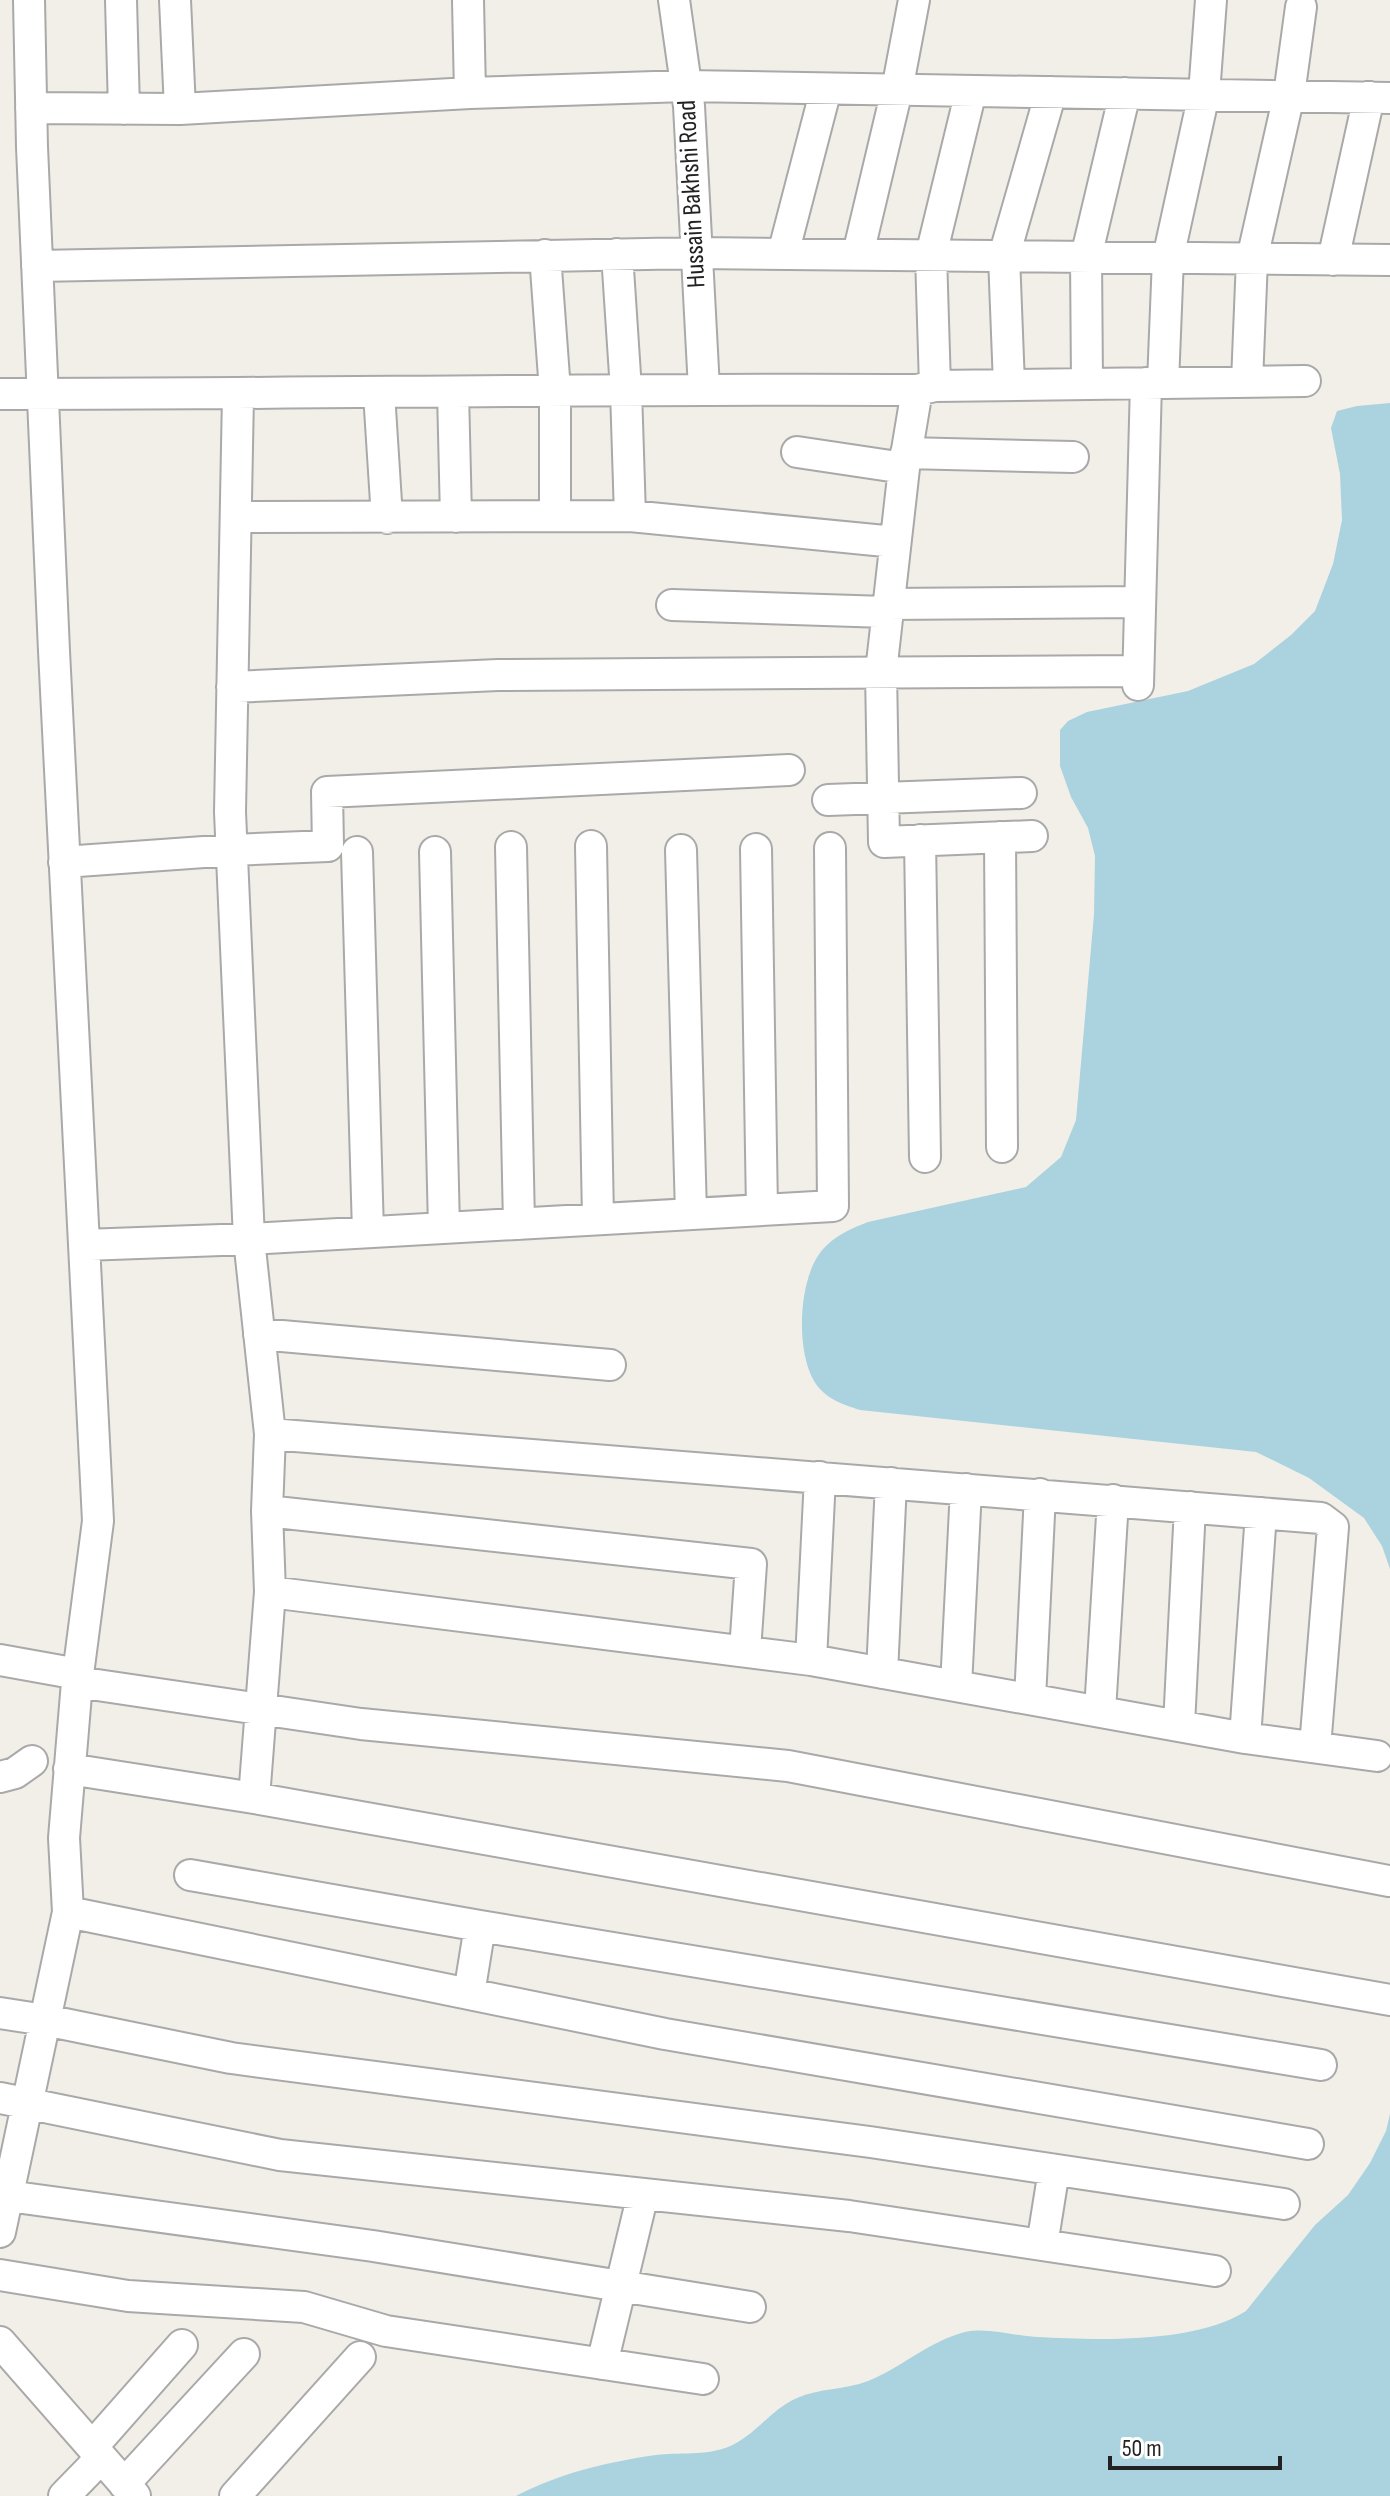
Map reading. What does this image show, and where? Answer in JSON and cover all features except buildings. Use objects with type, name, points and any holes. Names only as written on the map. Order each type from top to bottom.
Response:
[{"type":"street","points":[[0,2232],[8,2196],[14,2101],[45,2020],[68,1912],[64,1838],[69,1769],[77,1678],[98,1521],[42,394],[29,0]]},
{"type":"street","points":[[121,0],[124,109]]},
{"type":"street","points":[[175,0],[180,109]]},
{"type":"street","points":[[468,0],[470,93]]},
{"type":"street","name":"Hussain Bakhshi Road","points":[[674,0],[686,86],[704,389]]},
{"type":"street","points":[[858,254],[897,90],[914,0]]},
{"type":"street","points":[[232,687],[498,675],[881,672],[1138,678],[1139,602],[1154,383],[1168,258],[1204,94],[1211,0]]},
{"type":"street","points":[[1247,382],[1252,259],[1289,95],[1301,7]]},
{"type":"street","points":[[31,108],[180,109],[470,93],[686,86],[1379,97],[1333,260]]},
{"type":"street","points":[[783,254],[826,89]]},
{"type":"street","points":[[971,91],[931,255],[926,388],[905,460],[887,608],[881,672],[884,842],[1032,836]]},
{"type":"street","points":[[1009,385],[1004,256],[1051,92]]},
{"type":"street","points":[[1087,384],[1086,257],[1125,93]]},
{"type":"street","points":[[37,266],[696,253],[1390,260]]},
{"type":"street","points":[[617,254],[630,516]]},
{"type":"street","points":[[545,255],[555,391],[555,514]]},
{"type":"street","points":[[0,394],[238,395],[1305,381]]},
{"type":"street","points":[[453,392],[456,517]]},
{"type":"street","points":[[379,393],[387,518]]},
{"type":"street","points":[[238,395],[232,850],[249,1239],[270,1434],[267,1511],[270,1592],[254,1798]]},
{"type":"street","points":[[797,452],[905,460],[1073,457]]},
{"type":"street","points":[[236,517],[630,516],[895,542]]},
{"type":"street","points":[[672,605],[887,608],[1139,602]]},
{"type":"street","points":[[64,862],[328,846],[327,792],[789,770]]},
{"type":"street","points":[[828,800],[1021,793]]},
{"type":"street","points":[[1000,837],[1002,1147]]},
{"type":"street","points":[[920,840],[925,1157]]},
{"type":"street","points":[[591,846],[598,1219]]},
{"type":"street","points":[[511,847],[519,1224]]},
{"type":"street","points":[[84,1245],[249,1239],[833,1206],[830,848]]},
{"type":"street","points":[[756,849],[762,1210]]},
{"type":"street","points":[[681,850],[691,1214]]},
{"type":"street","points":[[357,852],[368,1232]]},
{"type":"street","points":[[435,852],[444,1228]]},
{"type":"street","points":[[259,1334],[610,1365]]},
{"type":"street","points":[[270,1434],[1321,1518],[1333,1527],[1315,1747]]},
{"type":"street","points":[[811,1660],[820,1477]]},
{"type":"street","points":[[882,1673],[891,1483]]},
{"type":"street","points":[[956,1686],[966,1489]]},
{"type":"street","points":[[1030,1699],[1040,1494]]},
{"type":"street","points":[[1100,1711],[1113,1500]]},
{"type":"street","points":[[1179,1725],[1190,1507]]},
{"type":"street","points":[[267,1511],[751,1564],[745,1651]]},
{"type":"street","points":[[1245,1738],[1261,1513]]},
{"type":"street","points":[[270,1592],[811,1660],[1245,1738],[1377,1756]]},
{"type":"street","points":[[0,1660],[77,1678],[361,1724],[788,1766],[1389,1881]]},
{"type":"street","points":[[0,1777],[15,1773],[32,1761]]},
{"type":"street","points":[[69,1769],[254,1798],[1390,2000]]},
{"type":"street","points":[[190,1875],[1321,2065]]},
{"type":"street","points":[[68,1912],[665,2034],[1308,2144]]},
{"type":"street","points":[[469,1994],[480,1926]]},
{"type":"street","points":[[0,2013],[231,2058],[870,2142],[1284,2204]]},
{"type":"street","points":[[14,2101],[280,2155],[849,2216],[1215,2271]]},
{"type":"street","points":[[1042,2245],[1054,2170]]},
{"type":"street","points":[[602,2364],[643,2194]]},
{"type":"street","points":[[8,2196],[373,2246],[750,2307]]},
{"type":"street","points":[[0,2275],[128,2296],[304,2307],[386,2331],[703,2379]]},
{"type":"street","points":[[0,2342],[130,2490],[244,2354]]},
{"type":"street","points":[[64,2496],[182,2345]]},
{"type":"street","points":[[235,2496],[360,2357]]},
{"type":"water","points":[[1390,403],[1390,1569],[1382,1546],[1364,1518],[1309,1478],[1256,1452],[860,1410],[834,1400],[818,1387],[808,1367],[802,1311],[817,1258],[826,1246],[851,1229],[868,1222],[1026,1187],[1061,1157],[1076,1120],[1094,914],[1095,856],[1088,828],[1071,797],[1060,766],[1060,730],[1068,721],[1087,712],[1188,691],[1254,664],[1291,635],[1315,611],[1333,564],[1342,520],[1340,474],[1331,428],[1337,411]]},
{"type":"water","points":[[1390,2114],[1390,2496],[516,2496],[550,2481],[602,2465],[728,2447],[797,2398],[868,2381],[939,2342],[965,2332],[1088,2339],[1145,2338],[1173,2335],[1225,2322],[1246,2311],[1315,2225],[1348,2195],[1370,2163],[1386,2131]]}]
